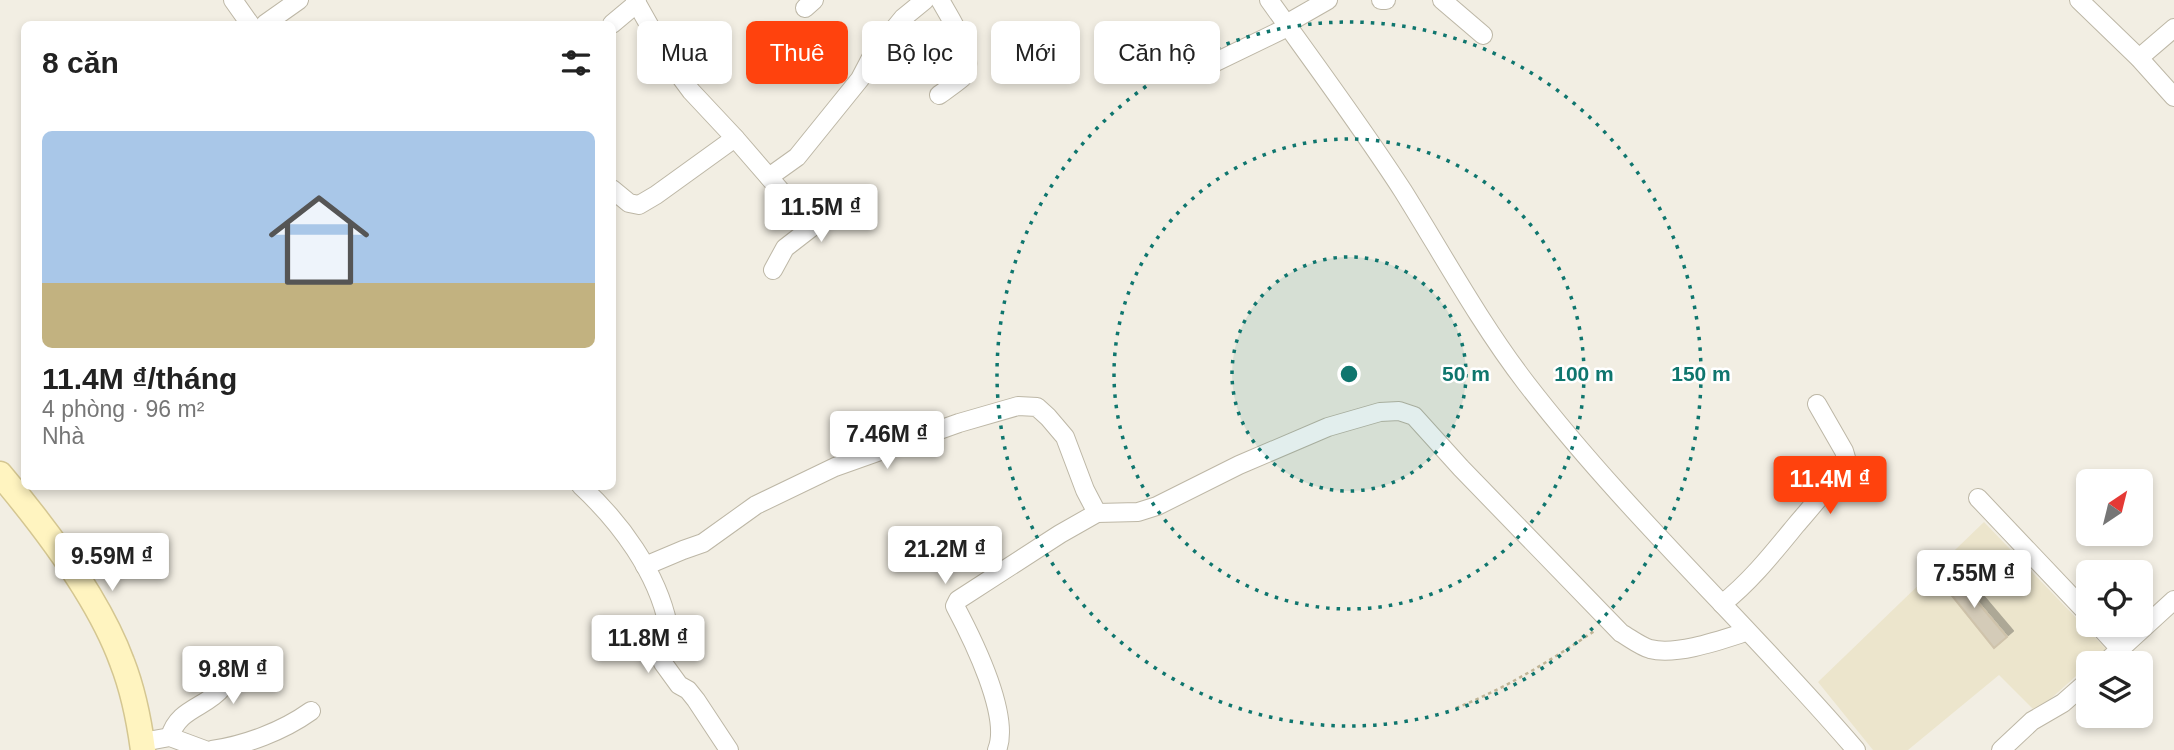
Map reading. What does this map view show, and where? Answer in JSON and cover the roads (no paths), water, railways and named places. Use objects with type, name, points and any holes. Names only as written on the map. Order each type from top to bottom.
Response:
[{"type":"main road","points":[[0,474],[45,530],[108,630],[130,688],[143,746]]},
{"type":"street","points":[[233,0],[248,21]]},
{"type":"street","points":[[269,21],[299,0]]},
{"type":"street","points":[[769,177],[797,157],[860,79],[880,47],[904,18],[925,0]]},
{"type":"street","points":[[939,95],[964,76],[968,66],[968,53],[940,0]]},
{"type":"street","points":[[1269,0],[1401,188],[1489,330],[1525,382],[1659,539],[1810,696],[1856,750]]},
{"type":"street","points":[[1220,59],[1287,25],[1328,0]]},
{"type":"street","points":[[1442,0],[1483,35]]},
{"type":"street","points":[[2079,0],[2139,58],[2174,97]]},
{"type":"street","points":[[615,21],[636,1],[671,64],[691,91],[812,226]]},
{"type":"street","points":[[2139,58],[2174,28]]},
{"type":"street","points":[[616,192],[629,203],[639,205],[735,138]]},
{"type":"street","points":[[773,270],[785,248],[847,200]]},
{"type":"street","points":[[1722,604],[1745,586],[1765,564],[1847,461],[1817,404]]},
{"type":"street","points":[[645,566],[703,544],[756,505],[835,467],[959,423],[1018,406],[1037,407],[1048,416],[1065,438],[1097,513]]},
{"type":"street","points":[[997,750],[1000,727],[990,684],[955,606],[958,600],[1097,513],[1138,512],[1148,509],[1239,465],[1328,427],[1380,412],[1408,412],[1414,416],[1621,634],[1650,649],[1682,648],[1746,632]]},
{"type":"street","points":[[585,490],[614,520],[645,566],[664,607],[668,625],[657,645],[663,663],[678,685],[688,690],[696,700],[729,750]]},
{"type":"street","points":[[1978,498],[2076,601]]},
{"type":"street","points":[[2109,637],[2120,649],[2174,600]]},
{"type":"street","points":[[170,737],[173,724],[218,694],[222,688],[214,657]]},
{"type":"street","points":[[2001,750],[2032,721],[2063,703],[2076,692]]},
{"type":"street","points":[[212,750],[256,738],[295,723],[311,711]]},
{"type":"street","points":[[143,746],[170,737],[205,750]]}]
